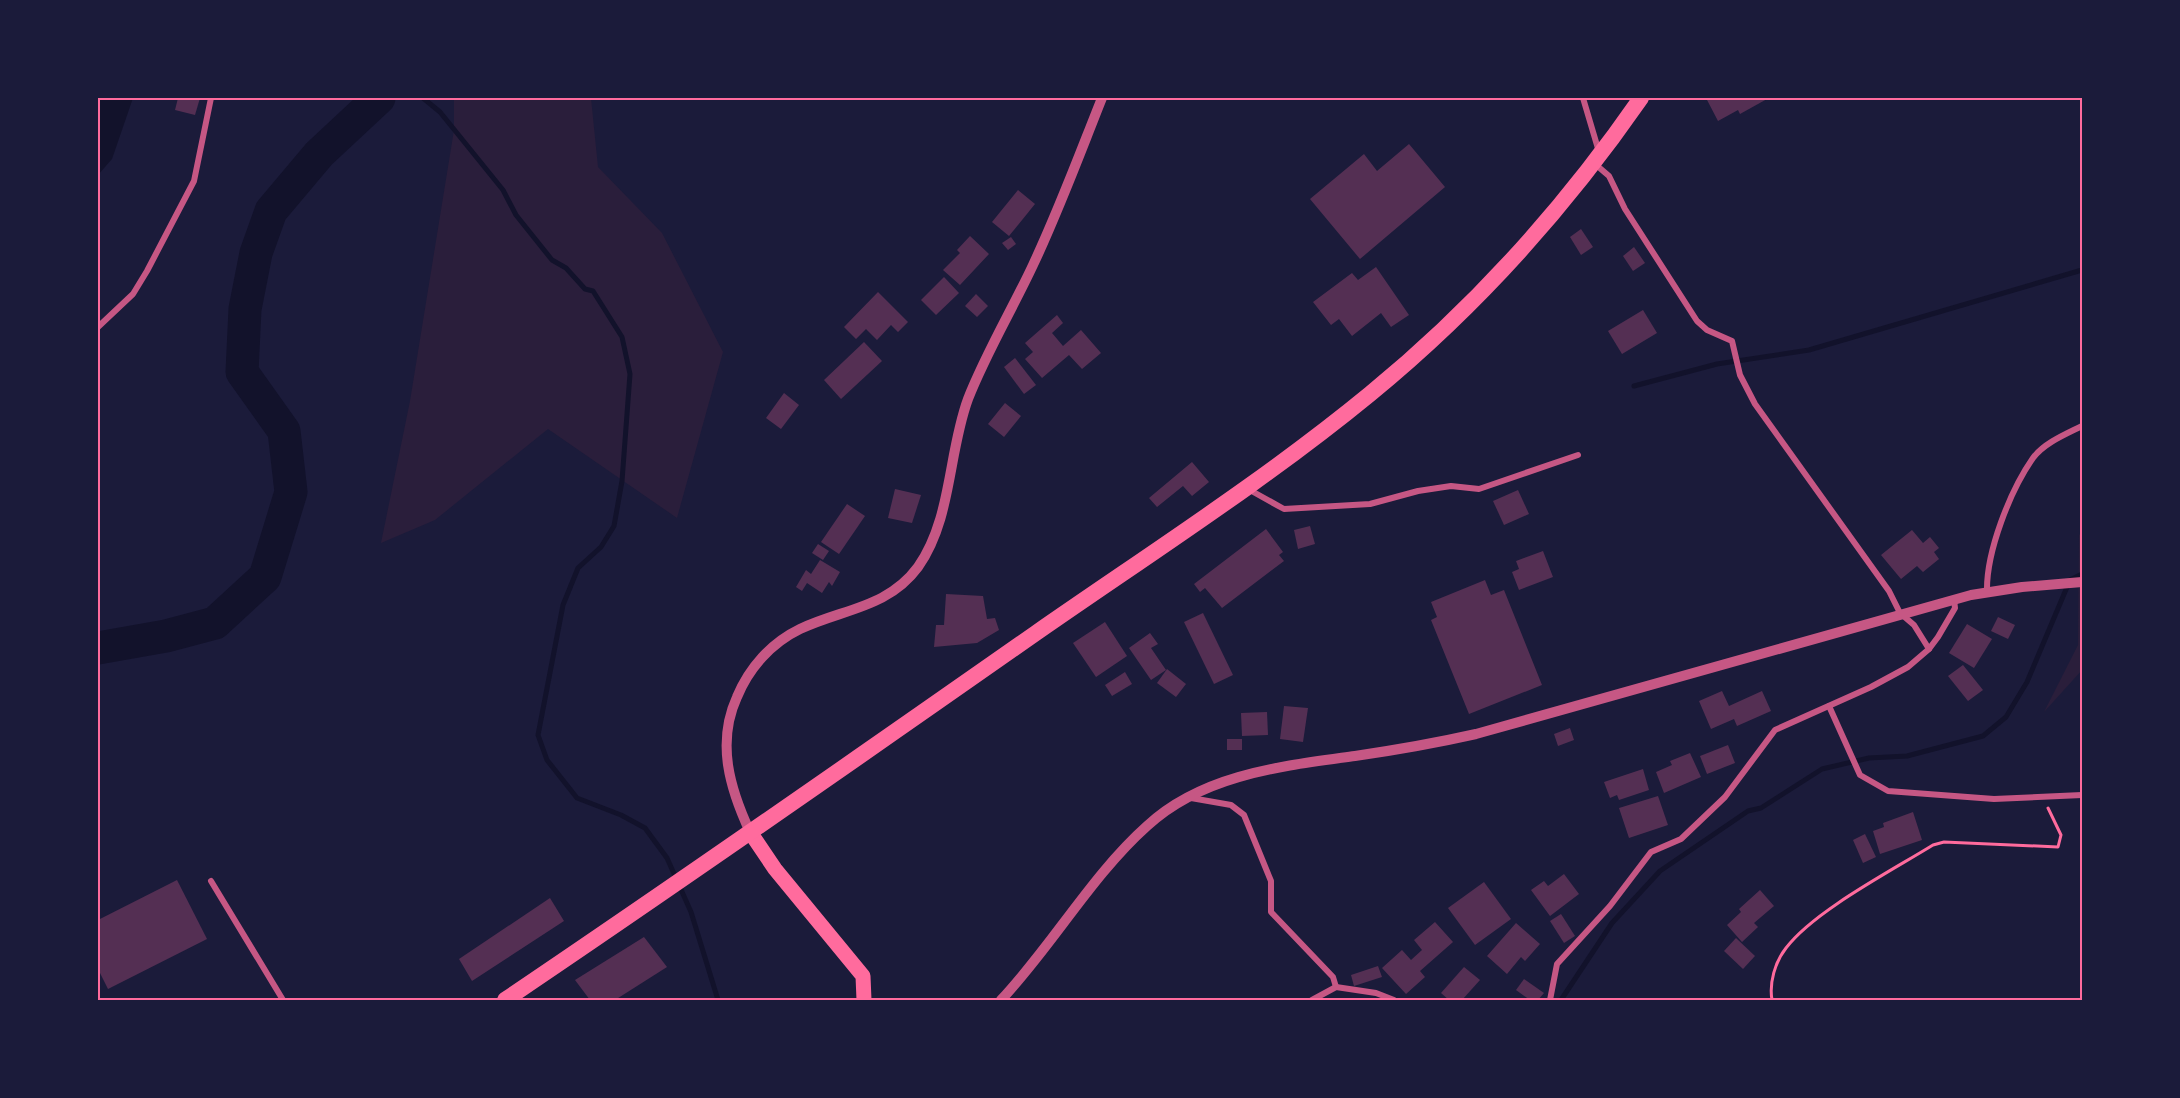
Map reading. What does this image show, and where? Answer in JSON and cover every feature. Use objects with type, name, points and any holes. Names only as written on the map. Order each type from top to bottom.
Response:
[{"type":"highway","points":[[505,1000],[1245,487],[1370,394],[1450,323],[1540,231],[1597,159],[1641,98]]},
{"type":"main road","points":[[750,832],[775,869],[863,976],[864,1000]]},
{"type":"street","points":[[98,327],[138,286],[194,181],[211,98]]},
{"type":"street","points":[[750,832],[734,792],[726,749],[732,710],[745,679],[758,660],[785,638],[800,629],[872,605],[889,596],[917,568],[938,530],[952,456],[968,401],[1046,236],[1102,98]]},
{"type":"street","points":[[1583,98],[1597,159],[1609,176],[1625,209],[1697,321],[1707,330],[1732,341],[1740,375],[1751,397],[1889,591],[1900,614],[1914,625],[1929,649]]},
{"type":"street","points":[[1987,592],[1988,561],[2001,522],[2033,457],[2053,441],[2082,426]]},
{"type":"street","points":[[1245,487],[1284,509],[1370,504],[1440,488],[1479,489],[1578,455]]},
{"type":"street","points":[[1001,1000],[1022,978],[1124,849],[1148,824],[1208,788],[1248,774],[1295,763],[1399,750],[1476,734],[1954,599],[2011,588],[2082,582]]},
{"type":"street","points":[[1550,1000],[1557,964],[1610,906],[1651,852],[1680,839],[1725,797],[1774,730],[1908,667],[1929,649],[1955,608],[1954,599]]},
{"type":"street","points":[[1829,706],[1860,775],[1888,791],[1924,792],[1956,798],[1994,799],[2019,796],[2043,798],[2082,795]]},
{"type":"street","points":[[1190,798],[1231,806],[1244,816],[1271,881],[1271,912],[1333,977],[1336,987]]},
{"type":"street","points":[[211,881],[283,1000]]},
{"type":"street","points":[[1312,1000],[1336,987],[1376,993],[1394,1000]]},
{"type":"path","points":[[1772,1000],[1770,989],[1776,967],[1785,949],[1804,928],[1933,845],[1944,843],[2058,847],[2061,835],[2043,798]]},
{"type":"shaded area","points":[[99,98],[133,98],[112,159],[98,175]]},
{"type":"shaded area","points":[[454,98],[591,98],[598,167],[662,233],[723,352],[677,518],[548,429],[435,520],[381,543],[410,401],[454,130]]},
{"type":"shaded area","points":[[2082,532],[2082,670],[2044,712],[2078,645],[2079,535]]},
{"type":"building","points":[[178,98],[200,98],[195,115],[175,110]]},
{"type":"building","points":[[1706,98],[1767,99],[1740,114],[1738,110],[1718,121]]},
{"type":"building","points":[[1409,144],[1445,187],[1360,259],[1310,199],[1364,154],[1377,171]]},
{"type":"building","points":[[1018,190],[1035,204],[1009,236],[992,222]]},
{"type":"building","points":[[1581,229],[1593,247],[1581,255],[1570,237]]},
{"type":"building","points":[[970,236],[989,254],[960,285],[943,270],[960,253],[957,250]]},
{"type":"building","points":[[1011,237],[1016,244],[1008,250],[1002,243]]},
{"type":"building","points":[[1634,247],[1645,263],[1633,271],[1623,256]]},
{"type":"building","points":[[1376,267],[1409,315],[1391,327],[1381,313],[1352,336],[1339,319],[1331,325],[1313,302],[1352,273],[1358,280]]},
{"type":"building","points":[[944,277],[959,293],[936,315],[921,300]]},
{"type":"building","points":[[878,292],[908,322],[898,332],[891,325],[877,340],[866,329],[856,339],[844,327]]},
{"type":"building","points":[[976,294],[988,306],[977,317],[965,306]]},
{"type":"building","points":[[1643,310],[1657,333],[1622,354],[1608,331]]},
{"type":"building","points":[[1057,315],[1063,323],[1052,333],[1063,346],[1081,330],[1101,353],[1082,369],[1069,355],[1042,378],[1025,359],[1033,352],[1025,343]]},
{"type":"building","points":[[864,342],[882,361],[841,399],[824,380]]},
{"type":"building","points":[[1015,358],[1036,385],[1024,394],[1004,367]]},
{"type":"building","points":[[784,393],[799,405],[781,429],[766,418]]},
{"type":"building","points":[[1005,403],[1021,416],[1004,437],[988,424]]},
{"type":"building","points":[[1192,462],[1209,482],[1192,496],[1183,486],[1157,507],[1149,498]]},
{"type":"building","points":[[895,489],[921,495],[912,523],[888,518]]},
{"type":"building","points":[[1518,490],[1529,514],[1504,525],[1493,501]]},
{"type":"building","points":[[847,504],[865,516],[839,554],[821,542]]},
{"type":"building","points":[[1310,526],[1315,544],[1298,549],[1294,530]]},
{"type":"building","points":[[1266,529],[1283,552],[1279,555],[1284,561],[1222,608],[1205,588],[1200,592],[1194,584]]},
{"type":"building","points":[[1912,530],[1923,543],[1930,537],[1939,548],[1934,552],[1939,559],[1923,572],[1917,566],[1901,579],[1881,555]]},
{"type":"building","points":[[818,544],[829,551],[823,560],[812,553]]},
{"type":"building","points":[[1543,551],[1553,577],[1519,590],[1512,572],[1519,569],[1516,561]]},
{"type":"building","points":[[820,560],[840,572],[832,586],[829,582],[822,593],[807,583],[802,591],[796,587],[806,570],[811,574]]},
{"type":"building","points":[[1485,580],[1491,595],[1504,590],[1542,685],[1469,714],[1431,620],[1437,617],[1431,602]]},
{"type":"building","points":[[946,594],[983,596],[987,619],[995,618],[999,630],[977,643],[934,647],[936,625],[944,625]]},
{"type":"building","points":[[1203,613],[1233,675],[1214,684],[1184,622]]},
{"type":"building","points":[[1998,617],[2015,625],[2008,639],[1991,631]]},
{"type":"building","points":[[1105,622],[1127,656],[1096,677],[1073,643]]},
{"type":"building","points":[[1967,624],[1992,639],[1974,668],[1949,653]]},
{"type":"building","points":[[1150,633],[1158,644],[1151,648],[1166,670],[1151,680],[1129,648]]},
{"type":"building","points":[[1963,665],[1983,690],[1968,701],[1948,676]]},
{"type":"building","points":[[1167,669],[1186,684],[1176,697],[1157,683]]},
{"type":"building","points":[[1125,672],[1132,684],[1112,696],[1105,685]]},
{"type":"building","points":[[1722,691],[1729,706],[1762,691],[1771,711],[1737,726],[1734,719],[1711,729],[1699,701]]},
{"type":"building","points":[[1284,706],[1308,708],[1303,742],[1280,739]]},
{"type":"building","points":[[1267,712],[1268,735],[1242,736],[1241,713]]},
{"type":"building","points":[[1570,728],[1574,740],[1558,746],[1554,734]]},
{"type":"building","points":[[1227,739],[1242,739],[1242,750],[1227,750]]},
{"type":"building","points":[[1728,745],[1735,763],[1707,774],[1700,756]]},
{"type":"building","points":[[1690,753],[1701,777],[1664,793],[1656,772],[1672,765],[1670,761]]},
{"type":"building","points":[[1643,769],[1649,790],[1619,800],[1617,795],[1610,798],[1604,782]]},
{"type":"building","points":[[1658,796],[1668,825],[1629,838],[1619,808]]},
{"type":"building","points":[[1913,812],[1922,840],[1880,854],[1873,831],[1884,827],[1883,823]]},
{"type":"building","points":[[1865,834],[1876,857],[1863,863],[1853,840]]},
{"type":"building","points":[[1564,874],[1579,894],[1550,916],[1531,890],[1544,881],[1548,886]]},
{"type":"building","points":[[177,880],[207,939],[108,989],[98,969],[98,920]]},
{"type":"building","points":[[1484,882],[1511,919],[1475,945],[1448,908]]},
{"type":"building","points":[[1760,890],[1774,906],[1754,923],[1758,927],[1742,942],[1727,925],[1741,912],[1739,909]]},
{"type":"building","points":[[550,898],[564,921],[472,981],[459,959]]},
{"type":"building","points":[[1561,914],[1575,936],[1564,943],[1550,921]]},
{"type":"building","points":[[1435,922],[1453,942],[1420,971],[1425,977],[1406,994],[1382,968],[1402,950],[1411,960],[1422,950],[1414,940]]},
{"type":"building","points":[[1516,923],[1540,944],[1525,961],[1521,957],[1507,974],[1487,956]]},
{"type":"building","points":[[644,937],[667,967],[615,1000],[590,1000],[575,980]]},
{"type":"building","points":[[1736,938],[1755,956],[1743,969],[1724,951]]},
{"type":"building","points":[[1378,966],[1382,977],[1354,986],[1351,975]]},
{"type":"building","points":[[1464,967],[1480,980],[1462,1000],[1449,1000],[1441,993]]},
{"type":"building","points":[[1524,979],[1544,993],[1538,1000],[1530,1000],[1516,990]]},
{"type":"waterway","points":[[98,648],[166,636],[215,623],[265,577],[291,492],[284,431],[242,372],[245,309],[256,253],[271,211],[319,154],[379,98]]},
{"type":"waterway","points":[[423,98],[440,112],[503,190],[516,215],[552,260],[566,268],[585,289],[593,291],[622,337],[630,374],[622,481],[614,526],[601,547],[578,568],[563,605],[538,735],[547,760],[577,798],[621,815],[645,828],[667,858],[691,912],[718,1000]]},
{"type":"waterway","points":[[1634,386],[1717,364],[1809,350],[2082,270]]},
{"type":"waterway","points":[[1561,1000],[1612,923],[1660,871],[1748,811],[1761,808],[1822,769],[1869,758],[1907,756],[1983,736],[2006,717],[2027,682],[2070,580],[2082,574]]}]
